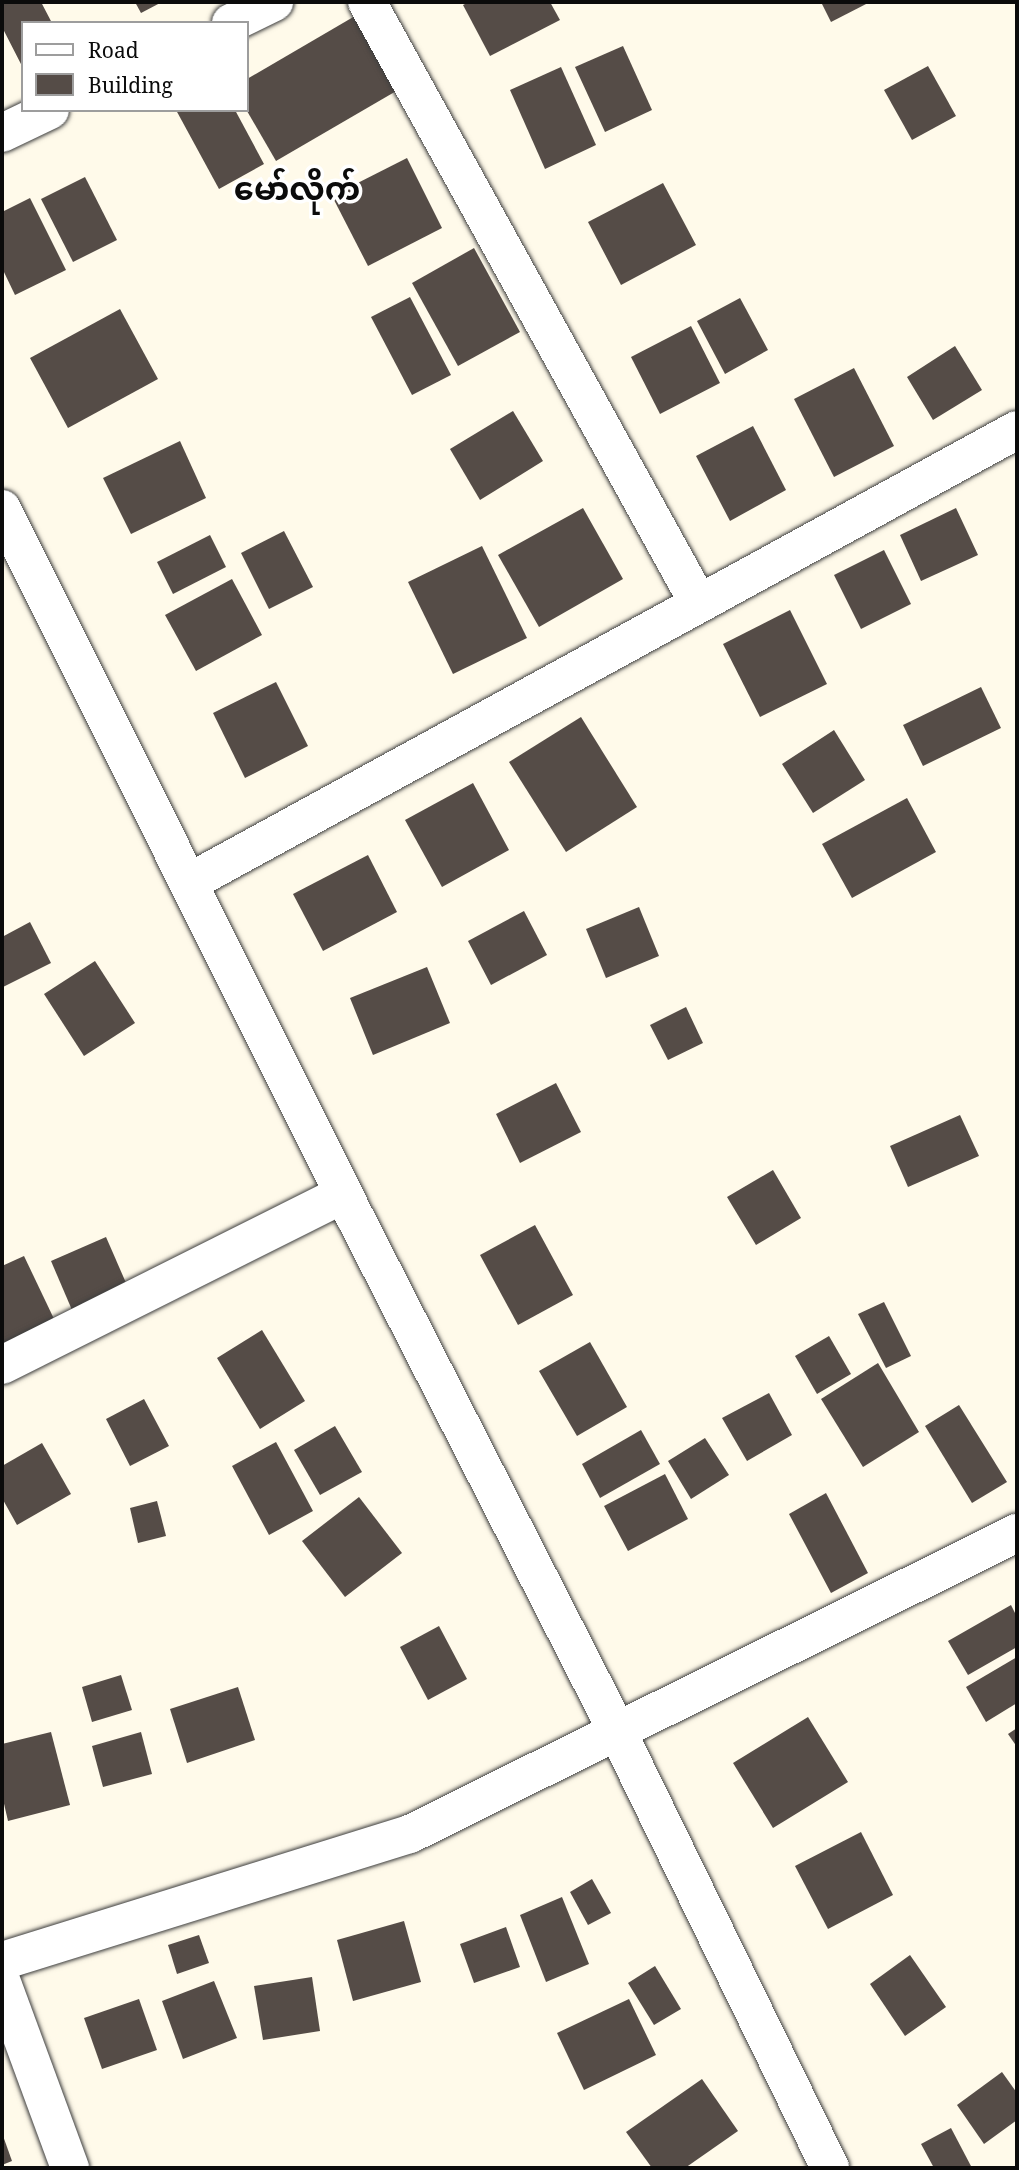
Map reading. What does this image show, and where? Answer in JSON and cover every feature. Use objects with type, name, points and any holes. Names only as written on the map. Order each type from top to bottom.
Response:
[{"type":"street","points":[[235,21],[274,2]]},
{"type":"street","points":[[367,2],[699,604]]},
{"type":"street","points":[[2,133],[46,112]]},
{"type":"street","points":[[190,882],[1017,430]]},
{"type":"street","points":[[2,509],[343,1194],[617,1731],[830,2168]]},
{"type":"street","points":[[2,1365],[343,1194]]},
{"type":"street","points":[[2,1961],[410,1834],[1017,1533]]},
{"type":"street","points":[[2,1983],[70,2168]]},
{"type":"building","points":[[2,2],[41,2],[51,21],[21,21],[21,64],[2,27]]},
{"type":"building","points":[[135,2],[162,2],[141,13]]},
{"type":"building","points":[[469,2],[550,2],[560,20],[490,56],[463,5]]},
{"type":"building","points":[[821,2],[870,2],[831,22]]},
{"type":"building","points":[[355,16],[398,90],[276,161],[248,112],[248,78]]},
{"type":"building","points":[[623,46],[652,110],[605,132],[575,67]]},
{"type":"building","points":[[928,66],[956,116],[912,140],[884,90]]},
{"type":"building","points":[[561,67],[596,145],[545,169],[510,90]]},
{"type":"building","points":[[177,112],[236,112],[264,164],[219,189]]},
{"type":"building","points":[[407,158],[442,228],[368,266],[332,196]]},
{"type":"building","points":[[85,177],[117,240],[73,262],[41,199]]},
{"type":"building","points":[[663,183],[696,245],[621,285],[588,222]]},
{"type":"building","points":[[30,198],[66,270],[15,295],[2,268],[2,212]]},
{"type":"building","points":[[474,248],[520,332],[458,366],[412,283]]},
{"type":"building","points":[[410,297],[451,375],[412,395],[371,317]]},
{"type":"building","points":[[740,298],[768,350],[725,374],[697,321]]},
{"type":"building","points":[[120,309],[158,379],[68,428],[30,358]]},
{"type":"building","points":[[691,326],[720,383],[660,414],[631,357]]},
{"type":"building","points":[[955,346],[982,390],[933,420],[907,377]]},
{"type":"building","points":[[854,368],[894,446],[834,477],[794,399]]},
{"type":"building","points":[[513,411],[543,461],[480,500],[450,449]]},
{"type":"building","points":[[753,426],[786,490],[730,521],[696,456]]},
{"type":"building","points":[[180,441],[206,498],[131,534],[103,478]]},
{"type":"building","points":[[583,508],[623,579],[539,627],[498,555]]},
{"type":"building","points":[[956,508],[978,555],[921,581],[900,535]]},
{"type":"building","points":[[284,531],[313,587],[269,609],[241,553]]},
{"type":"building","points":[[210,535],[226,567],[173,594],[157,562]]},
{"type":"building","points":[[482,546],[527,638],[453,674],[408,582]]},
{"type":"building","points":[[884,550],[911,604],[861,629],[834,575]]},
{"type":"building","points":[[232,579],[262,635],[196,671],[165,615]]},
{"type":"building","points":[[790,610],[827,684],[760,717],[723,644]]},
{"type":"building","points":[[276,682],[308,746],[245,778],[213,713]]},
{"type":"building","points":[[981,687],[1001,728],[923,766],[903,725]]},
{"type":"building","points":[[581,717],[637,807],[566,852],[509,762]]},
{"type":"building","points":[[834,730],[865,780],[813,813],[782,764]]},
{"type":"building","points":[[473,783],[509,850],[442,887],[405,820]]},
{"type":"building","points":[[907,798],[936,852],[852,898],[822,844]]},
{"type":"building","points":[[368,855],[397,912],[323,951],[293,894]]},
{"type":"building","points":[[639,907],[659,956],[606,978],[586,929]]},
{"type":"building","points":[[524,911],[547,955],[491,985],[468,941]]},
{"type":"building","points":[[30,922],[51,963],[3,987],[2,937]]},
{"type":"building","points":[[95,961],[135,1023],[84,1056],[44,994]]},
{"type":"building","points":[[427,967],[450,1023],[373,1055],[350,998]]},
{"type":"building","points":[[686,1007],[703,1043],[668,1060],[650,1025]]},
{"type":"building","points":[[556,1083],[581,1132],[520,1163],[496,1114]]},
{"type":"building","points":[[960,1115],[979,1156],[908,1187],[890,1146]]},
{"type":"building","points":[[773,1170],[801,1218],[756,1245],[727,1197]]},
{"type":"building","points":[[535,1225],[573,1295],[518,1325],[480,1255]]},
{"type":"building","points":[[106,1237],[130,1292],[75,1317],[51,1261]]},
{"type":"building","points":[[24,1256],[55,1321],[2,1346],[2,1266]]},
{"type":"building","points":[[884,1302],[911,1356],[886,1368],[858,1314]]},
{"type":"building","points":[[262,1330],[305,1401],[260,1429],[217,1358]]},
{"type":"building","points":[[829,1336],[851,1374],[817,1394],[795,1356]]},
{"type":"building","points":[[590,1342],[627,1407],[577,1436],[539,1371]]},
{"type":"building","points":[[878,1363],[919,1432],[863,1467],[821,1399]]},
{"type":"building","points":[[769,1393],[792,1435],[747,1461],[722,1418]]},
{"type":"building","points":[[144,1399],[169,1446],[130,1466],[106,1419]]},
{"type":"building","points":[[959,1405],[1007,1482],[972,1503],[925,1426]]},
{"type":"building","points":[[335,1426],[362,1472],[320,1495],[294,1450]]},
{"type":"building","points":[[641,1430],[660,1464],[600,1498],[582,1464]]},
{"type":"building","points":[[705,1438],[729,1475],[691,1499],[668,1461]]},
{"type":"building","points":[[276,1442],[313,1511],[269,1535],[232,1466]]},
{"type":"building","points":[[42,1443],[71,1494],[17,1525],[2,1498],[2,1466]]},
{"type":"building","points":[[665,1474],[688,1519],[628,1551],[604,1506]]},
{"type":"building","points":[[826,1493],[868,1573],[831,1593],[789,1514]]},
{"type":"building","points":[[359,1497],[402,1553],[345,1597],[302,1541]]},
{"type":"building","points":[[157,1501],[166,1536],[138,1543],[130,1508]]},
{"type":"building","points":[[1011,1605],[1017,1617],[1017,1647],[968,1675],[948,1641]]},
{"type":"building","points":[[439,1626],[467,1679],[428,1700],[400,1647]]},
{"type":"building","points":[[1017,1657],[1017,1703],[986,1722],[966,1687]]},
{"type":"building","points":[[121,1675],[132,1710],[92,1722],[82,1687]]},
{"type":"building","points":[[238,1687],[255,1740],[187,1763],[170,1709]]},
{"type":"building","points":[[808,1717],[848,1782],[773,1828],[733,1763]]},
{"type":"building","points":[[1017,1728],[1017,1747],[1008,1734]]},
{"type":"building","points":[[51,1732],[70,1805],[8,1821],[2,1795],[2,1744]]},
{"type":"building","points":[[141,1732],[152,1774],[103,1787],[92,1746]]},
{"type":"building","points":[[861,1832],[893,1895],[828,1929],[795,1866]]},
{"type":"building","points":[[592,1879],[611,1913],[588,1925],[570,1892]]},
{"type":"building","points":[[562,1897],[589,1964],[546,1982],[520,1915]]},
{"type":"building","points":[[404,1921],[421,1982],[353,2001],[337,1940]]},
{"type":"building","points":[[506,1927],[520,1967],[474,1983],[460,1944]]},
{"type":"building","points":[[199,1935],[209,1963],[177,1974],[168,1945]]},
{"type":"building","points":[[910,1955],[946,2007],[905,2036],[870,1984]]},
{"type":"building","points":[[655,1966],[681,2009],[654,2025],[628,1983]]},
{"type":"building","points":[[312,1977],[320,2031],[263,2040],[254,1986]]},
{"type":"building","points":[[214,1981],[237,2038],[183,2059],[162,2001]]},
{"type":"building","points":[[139,1999],[157,2050],[102,2069],[84,2018]]},
{"type":"building","points":[[629,1999],[656,2055],[584,2090],[557,2033]]},
{"type":"building","points":[[1002,2072],[1017,2093],[1017,2120],[984,2144],[957,2105]]},
{"type":"building","points":[[702,2079],[738,2131],[685,2168],[652,2168],[626,2132]]},
{"type":"building","points":[[951,2128],[972,2168],[934,2168],[921,2144]]},
{"type":"building","points":[[2,2133],[12,2161],[2,2165]]},
{"type":"district","name":"မော်လိုက်","points":[[297,188]]}]
